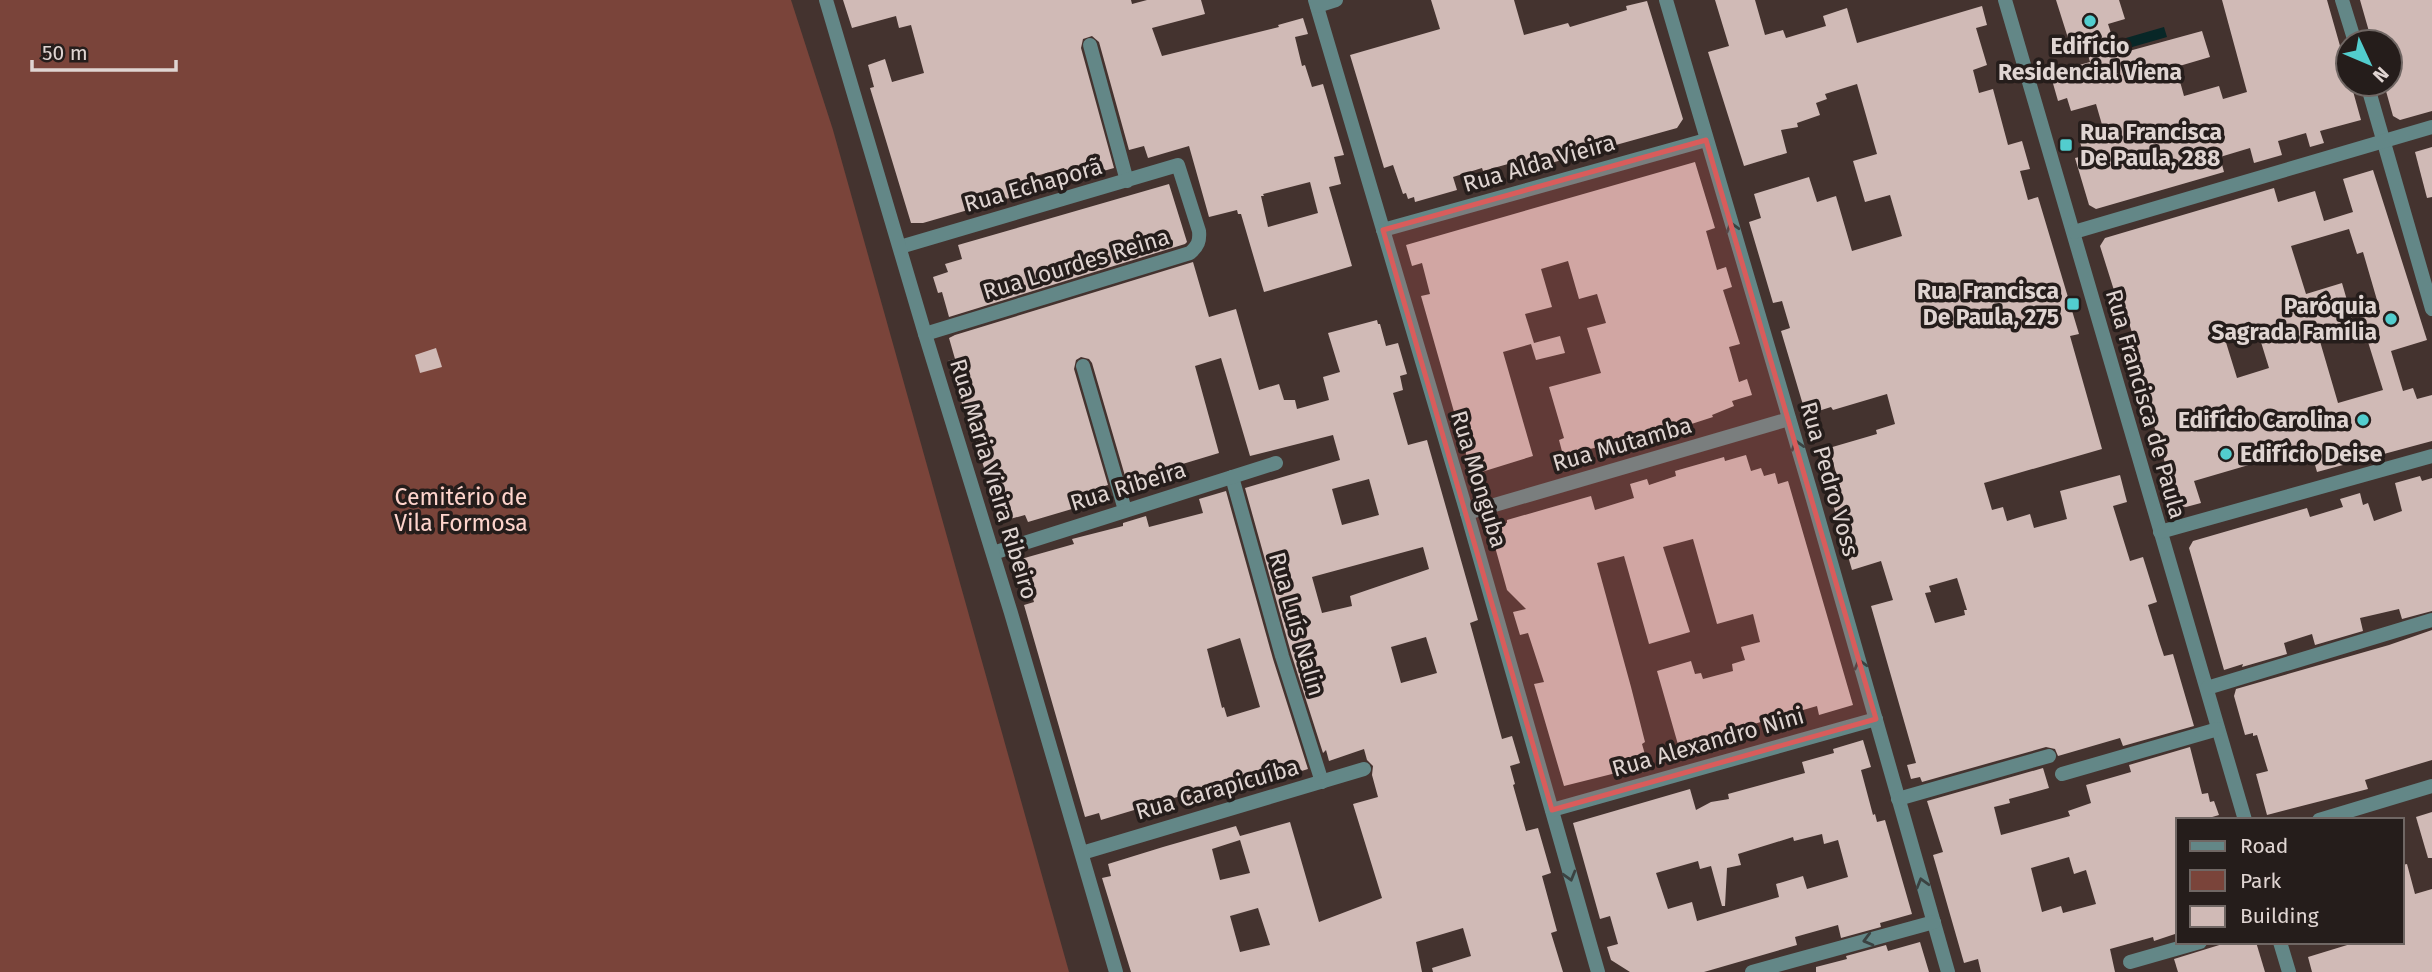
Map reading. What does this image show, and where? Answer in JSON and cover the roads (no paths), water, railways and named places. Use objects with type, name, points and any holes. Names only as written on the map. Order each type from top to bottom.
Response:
[{"type":"street","name":"Rua Maria Vieira Ribeiro","points":[[826,0],[993,553],[1115,972]]},
{"type":"street","points":[[1316,3],[1336,0]]},
{"type":"street","name":"Rua Pedro Voss","points":[[1666,0],[1948,972]]},
{"type":"street","name":"Rua Francisca de Paula","points":[[2005,0],[2244,818]]},
{"type":"street","points":[[2342,0],[2351,28]]},
{"type":"street","name":"Rua Monguba","points":[[1316,3],[1467,513],[1598,972]]},
{"type":"street","points":[[1090,45],[1127,181]]},
{"type":"street","points":[[2371,98],[2432,309]]},
{"type":"street","points":[[2074,232],[2432,127]]},
{"type":"street","name":"Rua Alda Vieira","points":[[1383,230],[1706,139]]},
{"type":"street","name":"Rua Echaporã","points":[[900,247],[1178,165]]},
{"type":"street","name":"Rua Lourdes Reina","points":[[925,334],[1190,253],[1200,240],[1199,231],[1178,165]]},
{"type":"street","points":[[1083,366],[1125,510]]},
{"type":"street","name":"Rua Mutamba","points":[[1467,513],[1789,419]]},
{"type":"street","points":[[2160,532],[2432,456]]},
{"type":"street","name":"Rua Ribeira","points":[[993,553],[1276,463]]},
{"type":"street","name":"Rua Luís Nalin","points":[[1232,477],[1282,656],[1322,782]]},
{"type":"street","points":[[2207,688],[2432,620]]},
{"type":"street","name":"Rua Alexandro Nini","points":[[1552,810],[1876,719]]},
{"type":"street","points":[[2062,774],[2218,729]]},
{"type":"street","points":[[1898,799],[2049,756]]},
{"type":"street","name":"Rua Carapicuíba","points":[[1082,853],[1364,769]]},
{"type":"street","points":[[2326,818],[2432,786]]},
{"type":"street","points":[[1752,972],[1934,922]]},
{"type":"street","points":[[2130,962],[2193,944]]},
{"type":"street","points":[[2281,944],[2289,972]]},
{"type":"water","points":[[2164,27],[2167,37],[2122,50],[2119,40]]},
{"type":"place","name":"Edifício Residencial Viena","points":[[2090,21]]},
{"type":"place","name":"Rua Francisca De Paula, 288","points":[[2066,145]]},
{"type":"place","name":"Rua Francisca De Paula, 275","points":[[2073,304]]},
{"type":"place","name":"Paróquia Sagrada Família","points":[[2391,319]]},
{"type":"place","name":"Edifício Carolina","points":[[2363,420]]},
{"type":"place","name":"Edifício Deise","points":[[2226,454]]},
{"type":"park label","name":"Cemitério de Vila Formosa","points":[[461,510]]}]
